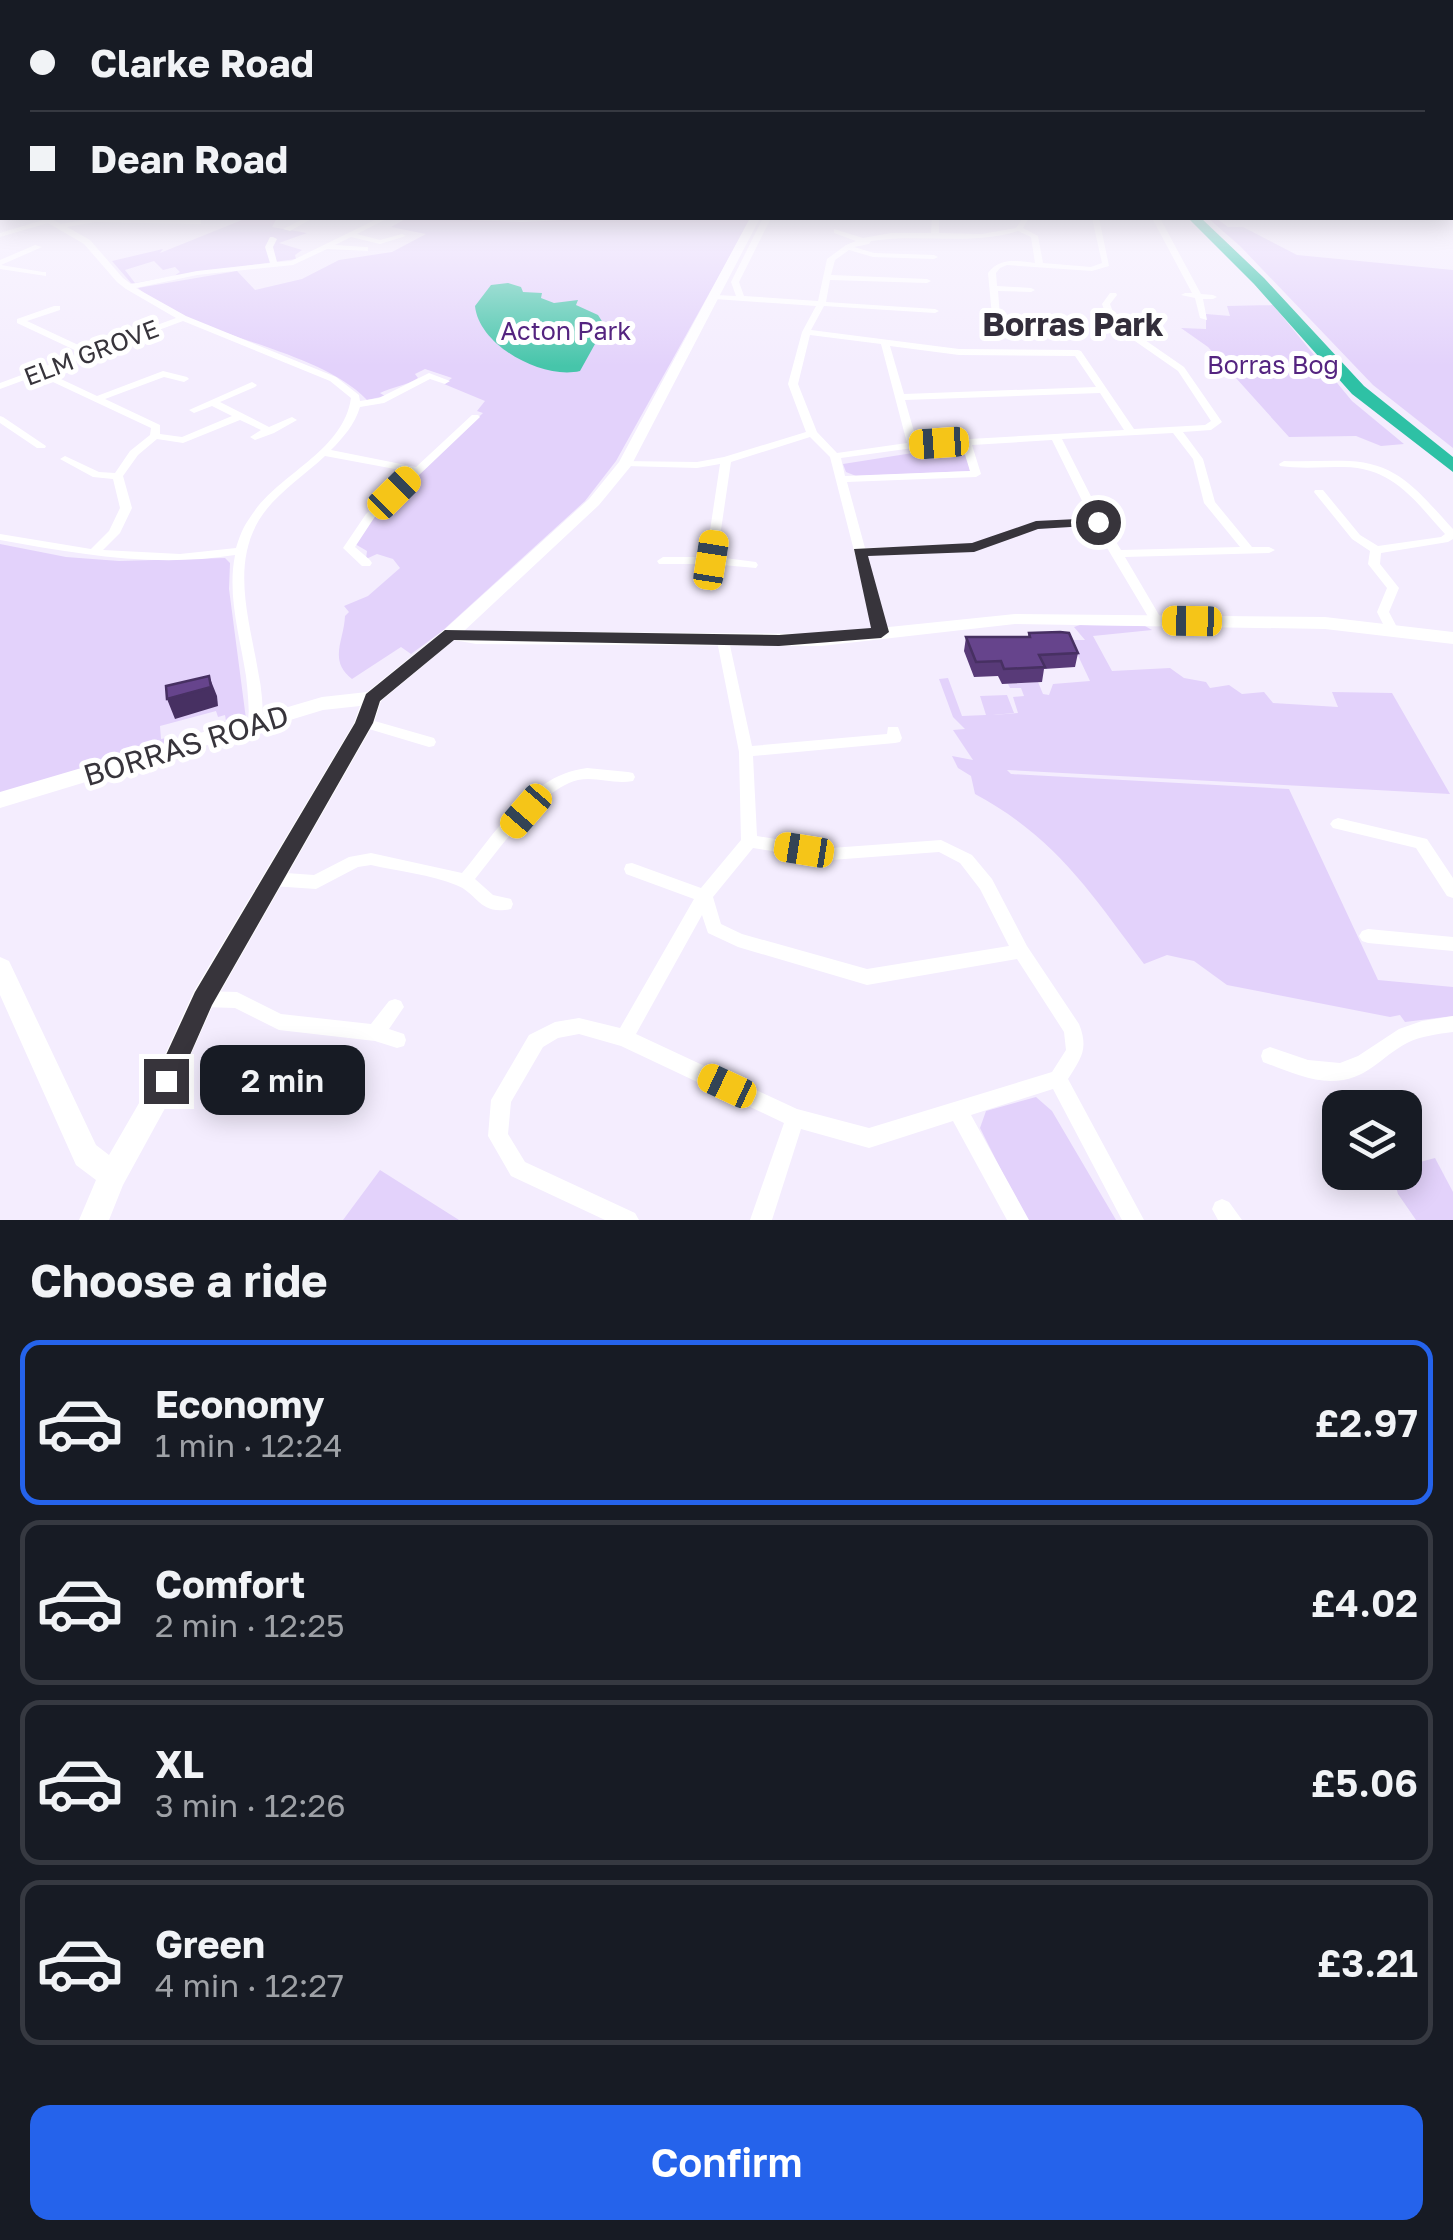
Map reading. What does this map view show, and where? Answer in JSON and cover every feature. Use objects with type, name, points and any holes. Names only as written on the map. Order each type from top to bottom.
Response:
[{"type":"highway","points":[[1229,252],[1358,390],[1453,466]]},
{"type":"highway","points":[[1242,252],[1368,384],[1453,453]]},
{"type":"street","points":[[0,265],[28,252]]},
{"type":"street","points":[[96,252],[129,288],[183,318],[333,379],[352,390],[358,404]]},
{"type":"street","points":[[270,252],[274,265]]},
{"type":"street","points":[[129,288],[196,274],[292,263],[316,252]]},
{"type":"street","points":[[94,1220],[112,1175],[166,1081],[203,1000],[364,723],[372,698],[450,634],[594,502],[626,463],[738,252]]},
{"type":"street","points":[[741,299],[736,282],[751,252]]},
{"type":"street","points":[[843,252],[831,259],[792,384],[812,434],[835,456],[881,632]]},
{"type":"street","points":[[860,252],[929,256]]},
{"type":"street","points":[[1037,252],[1039,264]]},
{"type":"street","points":[[996,316],[992,273],[997,266],[1092,268],[1106,264],[1103,252]]},
{"type":"street","points":[[1174,252],[1198,296],[1204,318]]},
{"type":"street","points":[[0,265],[43,274]]},
{"type":"street","points":[[826,276],[927,281]]},
{"type":"street","points":[[995,288],[1031,290]]},
{"type":"street","points":[[835,456],[913,444],[1177,431],[1207,428],[1218,422],[1181,370],[1112,321],[1106,304],[1113,295]]},
{"type":"street","points":[[1185,295],[1213,296]]},
{"type":"street","points":[[715,297],[935,312]]},
{"type":"street","points":[[57,308],[20,321],[89,353]]},
{"type":"street","name":"ELM GROVE","points":[[0,386],[183,318]]},
{"type":"street","points":[[806,332],[959,352],[1078,353],[1130,431]]},
{"type":"street","points":[[885,344],[913,444]]},
{"type":"street","points":[[39,372],[156,427],[155,436],[134,454],[118,476]]},
{"type":"street","points":[[99,398],[163,374],[184,379]]},
{"type":"street","points":[[358,404],[382,401],[430,376],[445,381]]},
{"type":"street","points":[[194,410],[252,385]]},
{"type":"street","points":[[900,397],[1100,390]]},
{"type":"street","points":[[212,402],[270,431]]},
{"type":"street","points":[[256,725],[238,586],[240,551],[254,520],[276,492],[322,452],[348,423],[358,404]]},
{"type":"street","points":[[155,436],[186,443],[240,416]]},
{"type":"street","points":[[366,563],[352,553],[350,543],[370,516],[475,417]]},
{"type":"street","points":[[0,420],[40,446]]},
{"type":"street","points":[[255,438],[292,420]]},
{"type":"street","points":[[1177,431],[1198,459],[1210,502],[1248,550]]},
{"type":"street","points":[[626,463],[697,465],[812,434]]},
{"type":"street","points":[[1056,437],[1098,522],[1156,620]]},
{"type":"street","points":[[842,479],[976,474],[966,441]]},
{"type":"street","points":[[322,452],[416,470]]},
{"type":"street","points":[[65,459],[97,475],[118,476]]},
{"type":"street","points":[[711,560],[726,460]]},
{"type":"street","points":[[1284,464],[1304,470],[1368,466],[1384,471],[1453,535],[1444,540],[1376,550],[1356,537],[1319,492]]},
{"type":"street","points":[[94,553],[114,533],[126,508],[118,476]]},
{"type":"street","points":[[860,552],[974,548],[1036,525],[1098,522]]},
{"type":"street","points":[[0,537],[94,553],[174,558],[240,551]]},
{"type":"street","points":[[1119,554],[1269,550]]},
{"type":"street","points":[[1376,550],[1374,564],[1393,588],[1382,612],[1393,632]]},
{"type":"street","points":[[661,561],[711,560],[752,565]]},
{"type":"street","points":[[450,634],[476,638],[820,640],[1015,619],[1156,620],[1326,623],[1449,642]]},
{"type":"street","points":[[624,1038],[704,896],[749,841],[746,752],[723,641]]},
{"type":"street","name":"BORRAS ROAD","points":[[0,800],[322,704],[372,698]]},
{"type":"street","points":[[364,723],[429,742]]},
{"type":"street","points":[[746,752],[895,739]]},
{"type":"street","points":[[466,880],[546,788],[587,772],[617,783]]},
{"type":"street","points":[[1338,824],[1425,839],[1453,891]]},
{"type":"street","points":[[628,1220],[518,1169],[498,1136],[501,1100],[536,1041],[555,1030],[579,1026],[624,1038],[795,1118],[869,1138],[1058,1079],[1075,1052],[1072,1030],[986,884],[966,859],[941,846],[831,854],[749,841]]},
{"type":"street","points":[[272,879],[316,882],[355,861],[371,859],[466,880],[490,905]]},
{"type":"street","points":[[632,869],[704,896]]},
{"type":"street","points":[[704,896],[714,928],[738,940],[867,977],[1022,950]]},
{"type":"street","points":[[1368,936],[1453,944]]},
{"type":"street","points":[[0,968],[86,1155],[112,1175]]},
{"type":"street","points":[[203,1000],[238,1000],[279,1022],[375,1033],[397,1040]]},
{"type":"street","points":[[375,1033],[395,1006]]},
{"type":"street","points":[[1270,1056],[1334,1073],[1377,1057],[1394,1041],[1433,1026],[1453,1024]]},
{"type":"street","points":[[1058,1079],[1133,1220]]},
{"type":"street","points":[[959,1112],[1018,1220]]},
{"type":"street","points":[[761,1220],[795,1118]]},
{"type":"green space","points":[[299,252],[296,259],[174,276],[180,272],[175,267],[163,270],[154,261],[125,270],[135,283],[168,277],[136,284],[112,261],[160,253]]},
{"type":"green space","name":"Acton Park","points":[[392,252],[732,252],[616,461],[585,501],[441,632],[411,654],[401,647],[352,679],[339,657],[345,616],[349,612],[344,606],[368,596],[400,568],[393,559],[377,554],[366,559],[367,551],[355,544],[377,513],[483,413],[477,411],[485,401],[444,384],[452,378],[425,369],[415,374],[418,378],[413,381],[380,393],[385,396],[367,400],[318,367],[192,320],[138,288],[237,271],[255,290],[302,279],[339,260]]},
{"type":"green space","points":[[1246,252],[1291,252],[1453,270],[1453,448],[1373,385]]},
{"type":"green space","name":"Borras Bog","points":[[1273,305],[1352,401],[1404,444],[1381,446],[1356,436],[1289,437],[1208,347],[1181,328],[1206,329],[1206,314],[1230,316],[1227,306]]},
{"type":"green space","points":[[957,446],[965,449],[970,471],[856,476],[846,472],[843,464]]},
{"type":"green space","points":[[0,544],[66,557],[119,561],[225,558],[230,563],[229,589],[246,719],[237,726],[217,729],[216,724],[226,721],[225,715],[218,717],[216,711],[160,726],[161,739],[167,738],[168,743],[0,794]]},
{"type":"green space","points":[[1145,626],[1152,630],[1093,636],[1112,671],[1170,668],[1184,678],[1206,682],[1210,688],[1229,685],[1242,694],[1264,692],[1273,703],[1338,707],[1332,692],[1392,693],[1450,794],[1007,770],[1011,774],[1289,789],[1378,980],[1453,987],[1453,1016],[1405,1022],[1400,1015],[1390,1017],[1227,985],[1194,961],[1167,955],[1144,964],[1070,868],[1028,829],[975,794],[971,776],[958,768],[952,756],[973,760],[953,730],[965,729],[953,717],[939,679],[948,678],[962,716],[986,715],[980,696],[1007,695],[1014,713],[993,715],[1018,713],[1013,697],[1024,696],[1021,688],[1010,688],[1008,684],[1038,682],[1043,694],[1049,695],[1053,684],[1090,681],[1073,645],[1054,640],[1085,640],[1074,627]]},
{"type":"green space","points":[[1036,1097],[1052,1111],[1116,1220],[1026,1220],[980,1128],[986,1111]]},
{"type":"green space","points":[[1435,1158],[1453,1192],[1453,1220],[1416,1220],[1398,1194],[1397,1190],[1422,1190],[1422,1161]]},
{"type":"green space","points":[[380,1170],[459,1220],[343,1220]]},
{"type":"shaded area","points":[[508,283],[521,287],[523,292],[542,293],[541,298],[554,303],[578,300],[576,305],[598,315],[605,326],[580,371],[532,365],[500,347],[488,334],[475,306],[491,285]]},
{"type":"building","points":[[1029,633],[1069,633],[1078,653],[1039,655],[1045,667],[1004,669],[1001,661],[976,662],[966,637],[1030,637]]},
{"type":"building","points":[[209,676],[211,687],[167,699],[166,686]]},
{"type":"district","name":"Borras Park","points":[[1073,324]]},
{"type":"route","points":[[166,1081],[203,1000],[307,815],[364,723],[372,698],[450,634],[476,638],[613,636],[779,641],[881,632],[860,552],[974,548],[1036,525],[1098,522]]}]
